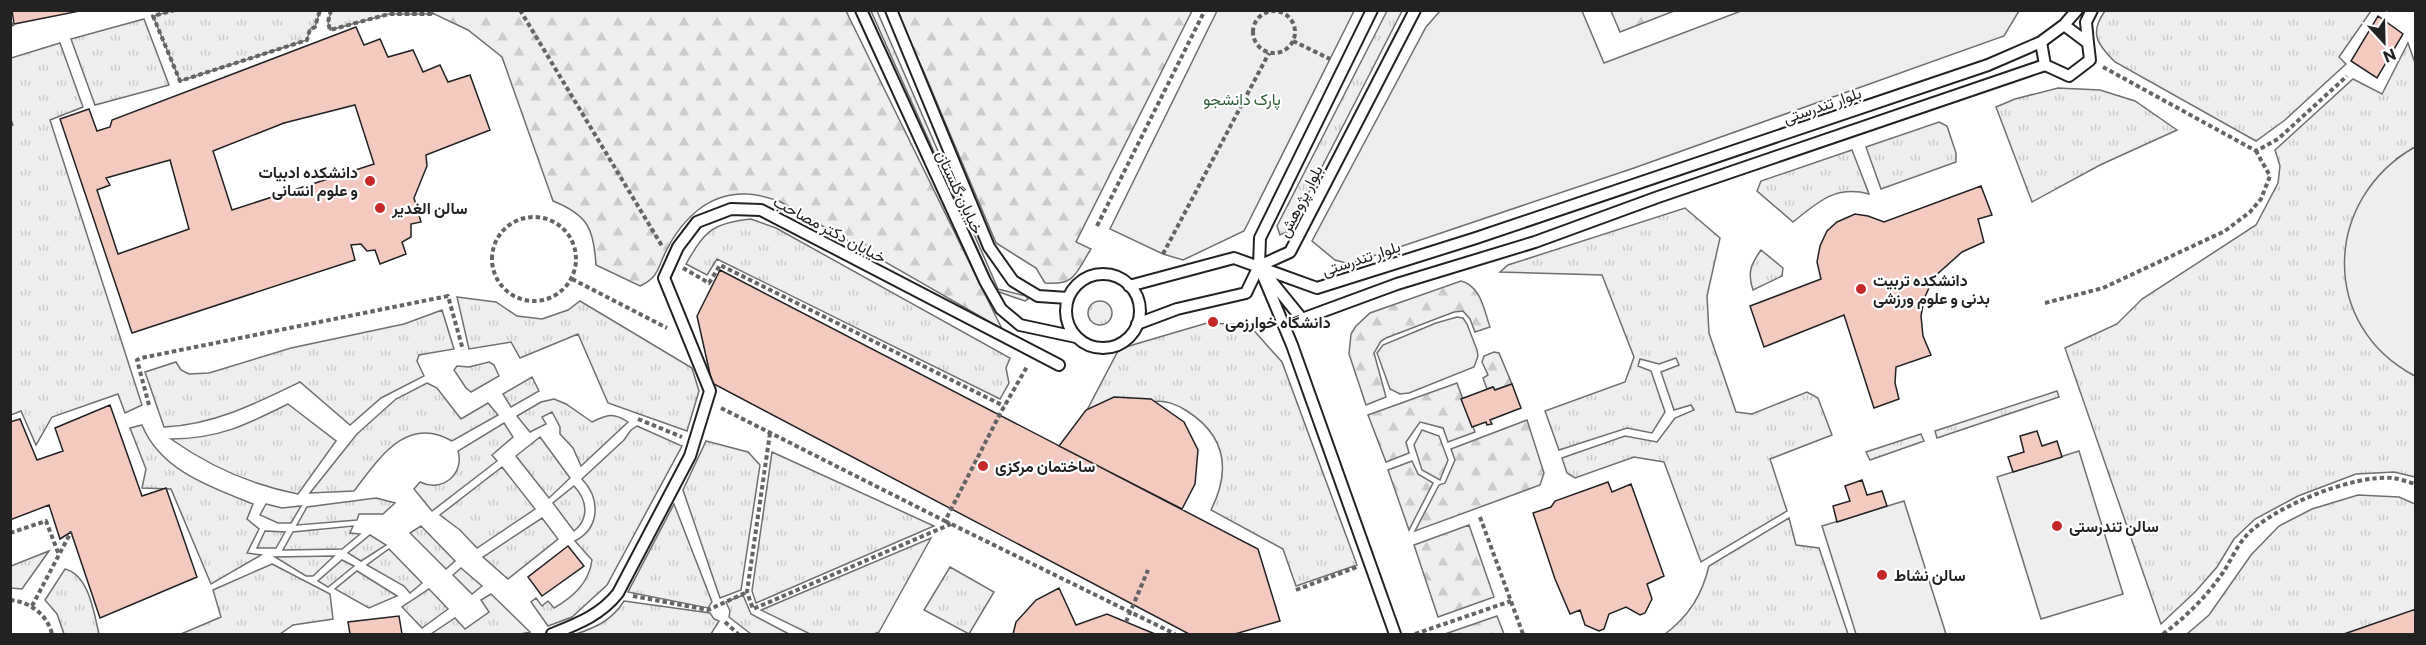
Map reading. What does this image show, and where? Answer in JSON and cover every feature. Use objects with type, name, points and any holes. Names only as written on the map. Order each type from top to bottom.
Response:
[{"type":"lane","name":"خیابان گلستان","points":[[861,10],[985,281],[1001,309],[1020,325],[1076,337]]},
{"type":"lane","name":"خیابان گلستان","points":[[891,10],[988,247],[1013,281],[1038,296],[1068,298]]},
{"type":"lane","name":"بلوار پژوهش","points":[[1372,10],[1260,238],[1259,266],[1290,252],[1415,10]]},
{"type":"lane","points":[[2077,10],[2064,25],[2041,42],[2045,65],[2069,76],[2090,60],[2086,22],[2092,10]]},
{"type":"lane","points":[[2064,25],[2088,43]]},
{"type":"lane","name":"بلوار تندرستی","points":[[1259,266],[1317,288],[1476,238],[1988,65],[2041,42]]},
{"type":"lane","name":"بلوار تندرستی","points":[[1259,266],[1302,318],[1397,284],[1535,242],[1658,197],[2045,65]]},
{"type":"lane","name":"خیابان دکتر مصاحب","points":[[552,634],[584,621],[608,606],[618,593],[690,456],[710,391],[664,278],[678,247],[697,222],[730,209],[761,210],[1059,365]]},
{"type":"lane","points":[[1129,286],[1234,258],[1259,266],[1292,345],[1395,634]]},
{"type":"lane","points":[[1137,324],[1177,309],[1246,293],[1259,266]]},
{"type":"lane","points":[[1100,274],[1121,279],[1129,286],[1139,304],[1137,324],[1124,341],[1105,348],[1085,344],[1076,337],[1066,319],[1068,298],[1081,282],[1100,274]]},
{"type":"path","points":[[175,10],[153,16],[180,81],[307,40],[310,29],[315,27],[320,10]]},
{"type":"path","points":[[331,10],[328,22],[330,30],[389,14],[434,14]]},
{"type":"path","points":[[520,10],[672,261],[710,283],[720,265],[1004,406],[945,521]]},
{"type":"path","points":[[1096,226],[1204,10]]},
{"type":"path","points":[[1280,11],[1292,21],[1295,29],[1293,41],[1285,50],[1277,53],[1269,52],[1256,43],[1254,27],[1264,14],[1280,11]]},
{"type":"path","points":[[1293,41],[1330,59]]},
{"type":"path","points":[[1163,254],[1269,52]]},
{"type":"path","points":[[2045,303],[2103,288],[2225,231],[2250,212],[2261,199],[2270,176],[2256,151],[2090,60]]},
{"type":"path","points":[[2256,151],[2278,139],[2347,76]]},
{"type":"path","points":[[538,217],[557,224],[565,230],[575,248],[577,259],[572,279],[565,288],[547,299],[529,301],[512,295],[498,281],[494,272],[496,242],[501,233],[518,221],[538,217]]},
{"type":"path","points":[[572,279],[689,339]]},
{"type":"path","points":[[149,405],[137,360],[141,358],[448,296],[463,350]]},
{"type":"path","points":[[707,401],[1175,634]]},
{"type":"path","points":[[638,419],[683,438]]},
{"type":"path","points":[[770,433],[747,592],[753,609],[951,524]]},
{"type":"path","points":[[2163,634],[2194,607],[2222,573],[2245,537],[2269,516],[2302,501],[2355,482],[2392,478],[2415,484]]},
{"type":"path","points":[[1480,517],[1523,634]]},
{"type":"path","points":[[10,533],[46,520],[59,555]]},
{"type":"path","points":[[32,606],[71,532]]},
{"type":"path","points":[[1296,590],[1369,563]]},
{"type":"path","points":[[1126,622],[1148,570]]},
{"type":"path","points":[[618,593],[708,610],[747,592]]},
{"type":"path","points":[[10,600],[32,606],[47,621],[52,634]]},
{"type":"path","points":[[1415,634],[1511,601]]},
{"type":"path","points":[[725,621],[738,634]]},
{"type":"green space","points":[[175,10],[320,11],[315,27],[310,29],[307,40],[180,81],[153,16]]},
{"type":"green space","points":[[431,10],[434,14],[389,14],[330,30],[328,22],[331,11]]},
{"type":"green space","points":[[431,11],[846,11],[1002,329],[779,201],[755,195],[733,195],[721,198],[698,210],[680,228],[654,276],[640,286],[596,265],[591,233],[587,225],[574,212],[553,201],[502,57],[468,30]]},
{"type":"green space","points":[[871,11],[877,11],[998,289],[1026,296],[1028,299],[1025,301],[996,291]]},
{"type":"green space","points":[[895,11],[1192,11],[1076,242],[1091,249],[1078,271],[1069,280],[1045,283],[1036,268],[996,243],[923,70]]},
{"type":"green space","name":"پارک دانشجو","points":[[1217,11],[1354,11],[1244,231],[1183,260],[1163,254],[1110,229]]},
{"type":"green space","points":[[1387,11],[1402,11],[1289,231],[1280,235],[1277,226]]},
{"type":"green space","points":[[1611,11],[1674,11],[1620,32]]},
{"type":"green space","points":[[2105,11],[2371,11],[2339,57],[2346,64],[2285,120],[2256,141],[2115,62],[2097,38],[2097,26]]},
{"type":"green space","points":[[144,19],[169,85],[95,105],[71,39]]},
{"type":"green space","points":[[60,43],[83,107],[50,120],[142,405],[125,413],[118,394],[52,417],[36,445],[21,411],[11,415],[10,126],[13,125],[10,117],[11,58]]},
{"type":"green space","points":[[2408,43],[2415,63],[2415,147],[2396,159],[2405,370],[2415,376],[2415,477],[2394,472],[2356,474],[2298,496],[2255,519],[2234,539],[2217,567],[2196,591],[2161,624],[2065,348],[2117,324],[2142,299],[2256,225],[2278,183],[2280,166],[2275,150],[2353,79],[2382,94]]},
{"type":"green space","points":[[2058,88],[2100,90],[2135,101],[2177,130],[2100,165],[2032,202],[1996,107],[2015,99]]},
{"type":"green space","points":[[1939,122],[1947,126],[1956,153],[1956,162],[1881,189],[1866,147]]},
{"type":"green space","points":[[2415,147],[2415,376],[2384,354],[2362,326],[2349,295],[2344,262],[2349,229],[2363,198],[2385,170]]},
{"type":"green space","points":[[1852,150],[1869,194],[1846,192],[1828,197],[1793,222],[1757,191],[1761,181]]},
{"type":"green space","points":[[1685,208],[1720,238],[1707,296],[1709,333],[1736,412],[1752,414],[1807,392],[1818,398],[1832,435],[1770,459],[1787,511],[1701,562],[1664,462],[1634,457],[1575,478],[1567,473],[1562,458],[1625,436],[1657,442],[1675,418],[1694,410],[1691,405],[1674,410],[1661,372],[1679,365],[1676,358],[1659,364],[1640,359],[1638,366],[1651,371],[1665,412],[1652,433],[1627,428],[1559,450],[1545,411],[1625,382],[1634,357],[1602,275],[1500,272],[1508,265]]},
{"type":"green space","points":[[751,219],[776,228],[1010,358],[1006,368],[1009,383],[1000,399],[717,259],[707,275],[686,264],[705,236],[718,226]]},
{"type":"green space","points":[[1761,250],[1783,268],[1782,276],[1753,290],[1750,279],[1751,269]]},
{"type":"green space","points":[[1461,281],[1477,293],[1490,327],[1475,332],[1470,319],[1463,311],[1454,312],[1381,341],[1374,353],[1386,397],[1366,405],[1349,354],[1351,334],[1356,326],[1370,313]]},
{"type":"green space","points":[[457,297],[496,302],[517,316],[542,319],[568,310],[580,301],[692,368],[699,391],[687,431],[608,403],[578,334],[520,358],[511,342],[469,349]]},
{"type":"green space","points":[[1100,301],[1105,302],[1111,308],[1111,318],[1105,324],[1100,325],[1095,324],[1089,318],[1088,313],[1089,308],[1095,302]]},
{"type":"green space","points":[[442,310],[454,349],[419,355],[417,361],[424,376],[381,398],[350,425],[300,382],[234,412],[200,422],[164,427],[145,372],[176,362],[181,370],[189,374],[209,373],[291,348],[404,324]]},
{"type":"green space","points":[[1207,323],[1249,325],[1282,362],[1357,565],[1296,586],[1283,549],[1211,510],[1221,481],[1221,455],[1217,443],[1200,421],[1175,405],[1162,401],[1146,404],[1073,437],[1119,349]]},
{"type":"green space","points":[[1494,352],[1499,353],[1512,384],[1495,390],[1493,387],[1487,389],[1483,378],[1488,375],[1482,362],[1484,356]]},
{"type":"green space","points":[[489,362],[494,365],[499,376],[471,392],[454,370],[457,366],[469,367]]},
{"type":"green space","points":[[532,377],[539,391],[511,407],[503,394]]},
{"type":"green space","points":[[427,383],[437,388],[461,419],[488,403],[498,415],[452,441],[436,434],[421,433],[407,437],[383,454],[354,491],[310,493],[357,434],[396,399]]},
{"type":"green space","points":[[1457,383],[1475,432],[1448,442],[1443,428],[1420,422],[1406,442],[1409,453],[1386,462],[1368,415]]},
{"type":"green space","points":[[2057,391],[2059,397],[1937,438],[1935,431]]},
{"type":"green space","points":[[554,399],[566,404],[592,422],[610,416],[628,422],[581,466],[573,448],[560,434],[560,427],[552,412],[542,417],[546,424],[530,432],[517,416],[541,402]]},
{"type":"green space","points":[[288,404],[336,441],[298,494],[231,473],[200,458],[171,439],[218,433],[259,418]]},
{"type":"green space","points":[[1527,420],[1544,473],[1540,485],[1415,531],[1439,485],[1445,483],[1455,460],[1451,449]]},
{"type":"green space","points":[[504,423],[513,437],[492,455],[497,461],[432,511],[414,489],[420,482],[436,485],[450,479],[458,467],[458,451]]},
{"type":"green space","points":[[142,425],[150,441],[161,454],[188,475],[253,504],[247,519],[259,529],[247,553],[261,555],[211,584],[171,489],[142,488],[146,469],[130,428]]},
{"type":"green space","points":[[637,426],[682,446],[607,585],[572,617],[548,626],[531,602],[536,598],[542,606],[548,601],[554,608],[568,599],[584,582],[592,560],[575,541],[589,529],[595,513],[592,495],[582,479]]},
{"type":"green space","points":[[1422,430],[1439,436],[1448,460],[1440,480],[1422,470],[1414,445]]},
{"type":"green space","points":[[1921,434],[1924,441],[1870,460],[1866,452]]},
{"type":"green space","points":[[540,437],[570,478],[549,498],[516,456]]},
{"type":"green space","points":[[706,441],[748,452],[760,465],[741,590],[720,598],[683,490]]},
{"type":"green space","name":"سالن تندرستی","points":[[2079,451],[2123,594],[2041,619],[1997,477]]},
{"type":"green space","points":[[772,452],[934,526],[756,603],[752,591]]},
{"type":"green space","points":[[1412,461],[1418,474],[1433,483],[1409,530],[1388,470]]},
{"type":"green space","points":[[502,467],[535,509],[477,548],[460,530],[440,515]]},
{"type":"green space","points":[[574,486],[582,497],[585,509],[583,520],[574,531],[553,503]]},
{"type":"green space","points":[[2358,495],[2399,497],[2415,504],[2415,634],[2187,634],[2209,615],[2251,555],[2279,526],[2312,509]]},
{"type":"green space","points":[[376,498],[395,503],[383,514],[359,514],[357,520],[297,525],[307,507]]},
{"type":"green space","name":"سالن نشاط","points":[[1904,501],[1946,634],[1856,634],[1822,526]]},
{"type":"green space","points":[[266,504],[282,508],[301,506],[291,523],[278,523],[260,515]]},
{"type":"green space","points":[[674,504],[712,602],[708,608],[628,592]]},
{"type":"green space","points":[[542,518],[558,539],[508,579],[483,557]]},
{"type":"green space","points":[[1789,518],[1796,545],[1819,548],[1848,634],[1665,634],[1688,612],[1703,586],[1709,566]]},
{"type":"green space","points":[[1469,525],[1494,597],[1438,617],[1414,545]]},
{"type":"green space","points":[[353,526],[350,533],[360,534],[342,549],[283,550],[293,532]]},
{"type":"green space","points":[[421,526],[455,561],[446,569],[410,533]]},
{"type":"green space","points":[[265,531],[285,532],[276,548],[257,548]]},
{"type":"green space","points":[[370,535],[386,545],[361,561],[348,553]]},
{"type":"green space","points":[[931,538],[879,632],[874,634],[810,634],[761,610]]},
{"type":"green space","points":[[389,549],[422,583],[410,593],[404,586],[367,565]]},
{"type":"green space","points":[[49,551],[22,589],[11,588],[11,566]]},
{"type":"green space","points":[[334,556],[313,576],[306,576],[275,557]]},
{"type":"green space","points":[[342,560],[354,566],[328,587],[318,581]]},
{"type":"green space","points":[[272,564],[330,594],[333,619],[293,625],[280,634],[181,634],[221,617],[213,590]]},
{"type":"green space","points":[[950,567],[994,592],[969,634],[924,610]]},
{"type":"green space","points":[[461,568],[482,586],[472,594],[453,575]]},
{"type":"green space","points":[[65,569],[80,579],[85,587],[99,634],[64,634],[57,614],[45,600]]},
{"type":"green space","points":[[357,571],[397,596],[369,608],[335,589]]},
{"type":"green space","points":[[429,589],[448,609],[422,628],[402,607]]},
{"type":"green space","points":[[491,594],[530,632],[521,634],[431,634],[455,618],[465,629],[489,612],[481,600]]},
{"type":"green space","points":[[743,595],[751,614],[789,634],[751,634],[729,617],[730,611],[726,602]]},
{"type":"green space","points":[[624,601],[710,613],[714,619],[719,621],[711,634],[576,634],[603,622]]},
{"type":"green space","points":[[1497,616],[1504,634],[1445,634]]},
{"type":"shaded area","points":[[1440,11],[1582,11],[1604,63],[1741,11],[2019,11],[2004,36],[1634,168],[1358,261],[1346,263],[1335,260],[1312,241],[1426,27]]},
{"type":"shaded area","points":[[1457,317],[1463,318],[1467,324],[1477,350],[1478,356],[1474,367],[1409,393],[1400,394],[1390,389],[1377,353],[1383,345],[1436,323]]},
{"type":"building","points":[[12,10],[80,10],[80,11],[14,24]]},
{"type":"building","points":[[2378,16],[2403,34],[2377,78],[2351,61]]},
{"type":"building","name":"دانشکده ادبیات و علوم انسانی","points":[[356,27],[364,45],[380,39],[388,57],[413,50],[423,72],[440,65],[448,82],[470,75],[490,130],[426,155],[427,166],[414,198],[421,222],[411,224],[411,237],[402,242],[406,254],[380,264],[375,250],[367,251],[361,244],[351,245],[355,260],[132,333],[60,119],[89,109],[97,131],[110,127],[112,120]],"holes":[[[355,105],[374,164],[232,210],[213,151],[284,123]],[[170,160],[189,229],[118,254],[97,190],[110,185],[106,178]]]},
{"type":"building","name":"دانشکده تربیت بدنی و علوم ورزشی","points":[[1981,186],[1992,215],[1978,219],[1984,242],[1962,252],[1934,277],[1924,299],[1921,316],[1923,336],[1931,355],[1896,367],[1895,383],[1899,399],[1874,408],[1844,315],[1764,347],[1750,306],[1821,279],[1817,262],[1820,246],[1827,231],[1837,222],[1855,214],[1884,222]]},
{"type":"building","name":"ساختمان مرکزی","points":[[720,270],[1258,549],[1280,621],[1235,634],[1189,634],[712,383],[697,316]]},
{"type":"building","points":[[1512,384],[1521,408],[1490,420],[1492,424],[1487,425],[1486,422],[1472,427],[1461,399],[1493,387],[1495,390]]},
{"type":"building","points":[[1114,397],[1151,399],[1184,422],[1198,450],[1195,484],[1182,509],[1059,446],[1086,410]]},
{"type":"building","points":[[110,405],[142,496],[166,488],[197,577],[100,618],[71,532],[60,539],[49,505],[10,520],[10,422],[20,419],[37,460],[63,451],[55,428]]},
{"type":"building","points":[[2037,431],[2042,446],[2057,441],[2062,457],[2013,472],[2008,457],[2024,452],[2020,436]]},
{"type":"building","points":[[1862,480],[1867,495],[1882,491],[1887,506],[1837,522],[1833,506],[1850,501],[1845,486]]},
{"type":"building","points":[[1608,482],[1612,492],[1631,484],[1664,576],[1647,584],[1652,599],[1645,613],[1640,615],[1626,607],[1609,614],[1604,629],[1599,631],[1585,625],[1580,610],[1570,614],[1555,579],[1533,513],[1551,507],[1555,501]]},
{"type":"building","points":[[568,546],[584,566],[542,596],[528,577]]},
{"type":"building","points":[[1059,588],[1076,625],[1107,614],[1155,634],[1013,634],[1016,622],[1036,600]]},
{"type":"building","points":[[2416,609],[2416,634],[2344,634]]},
{"type":"building","points":[[399,616],[402,634],[350,634],[348,622]]},
{"type":"place","name":"دانشکده ادبیات و علوم انسانی","points":[[370,181]]},
{"type":"place","name":"سالن الغدیر","points":[[380,208]]},
{"type":"place","name":"دانشکده تربیت بدنی و علوم ورزشی","points":[[1861,289]]},
{"type":"place","name":"دانشگاه خوارزمی","points":[[1213,322]]},
{"type":"place","name":"ساختمان مرکزی","points":[[983,466]]},
{"type":"place","name":"سالن تندرستی","points":[[2057,526]]},
{"type":"place","name":"سالن نشاط","points":[[1882,575]]}]
